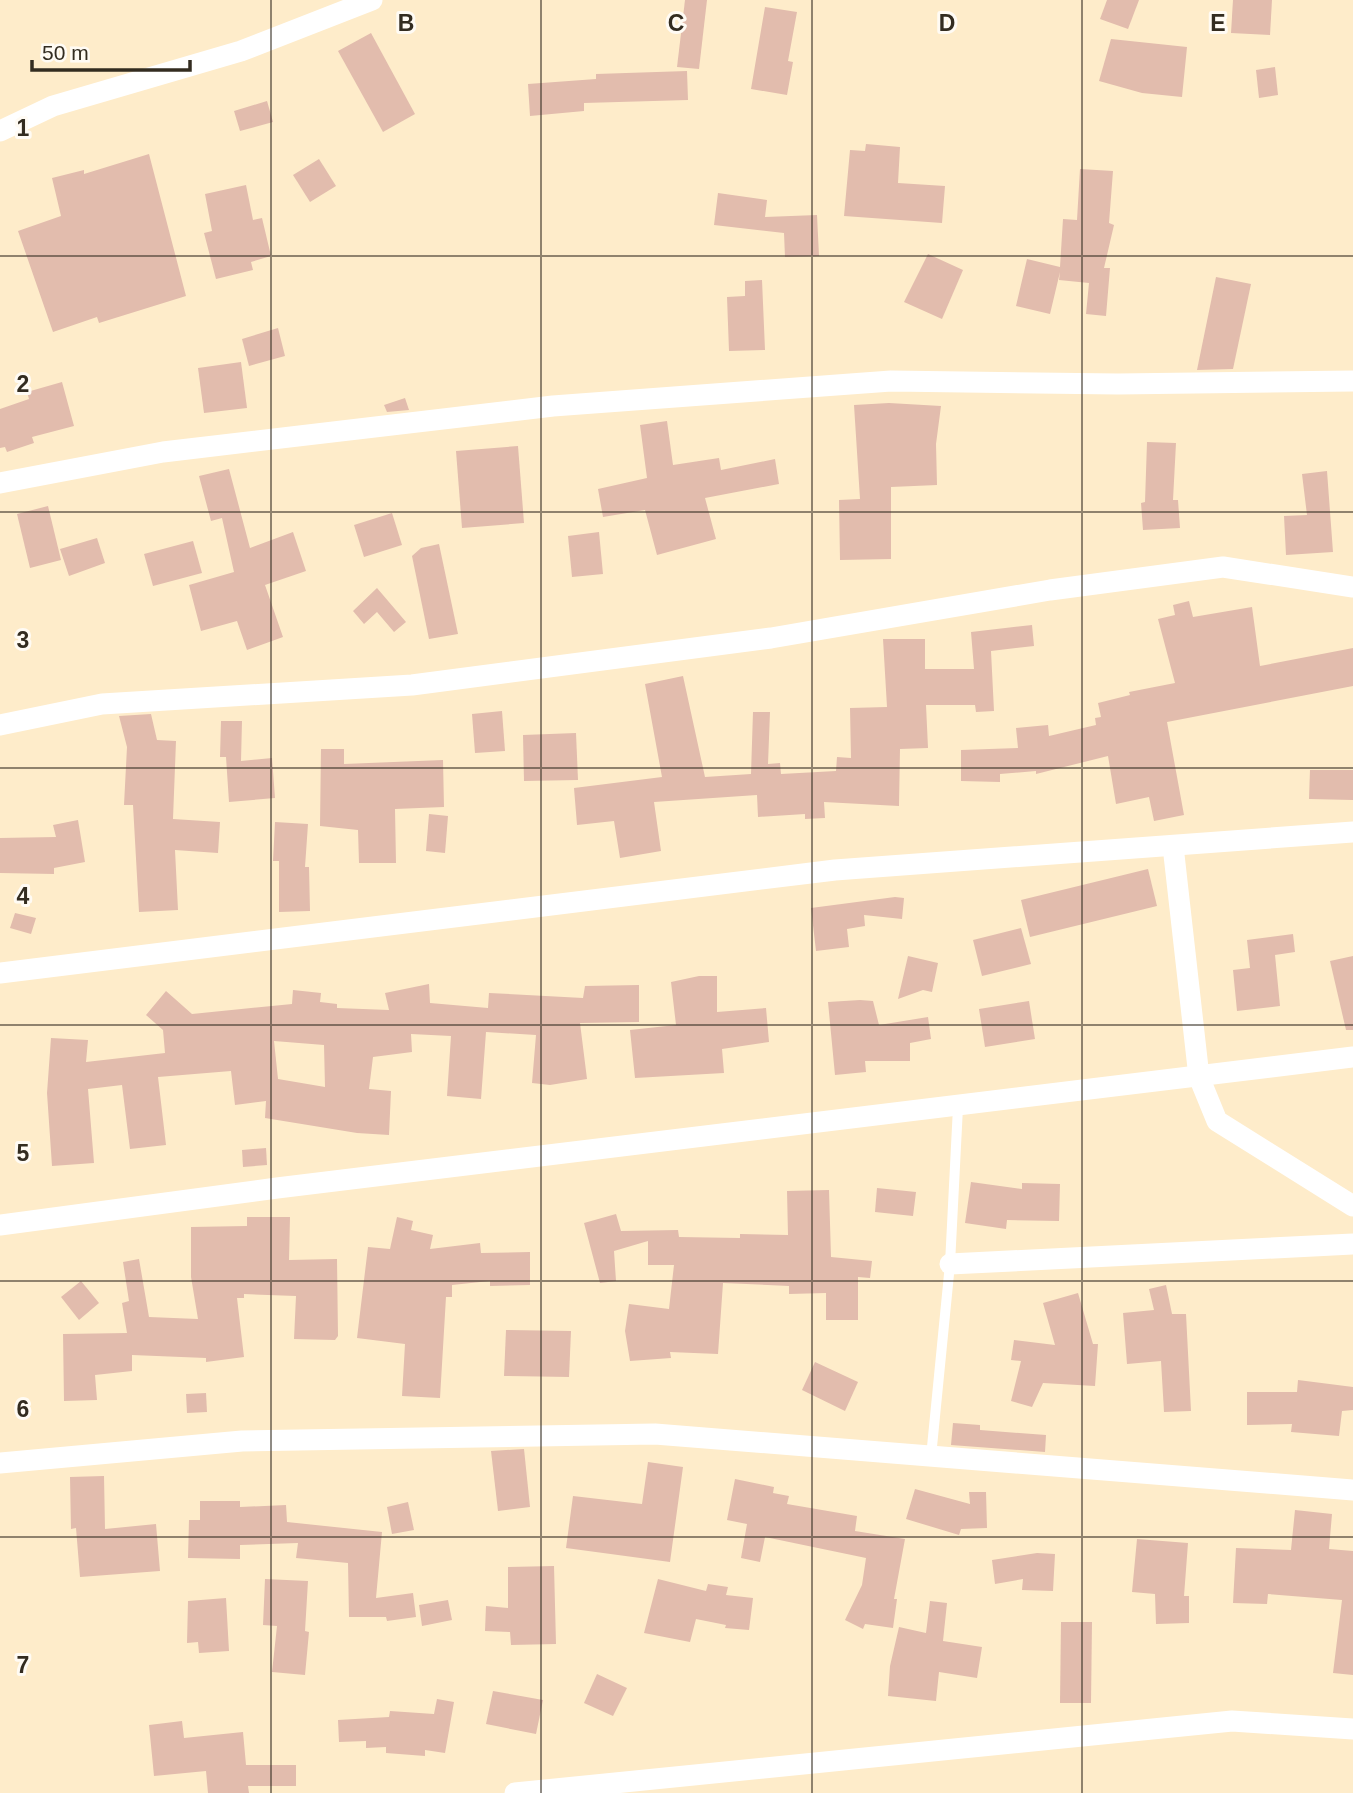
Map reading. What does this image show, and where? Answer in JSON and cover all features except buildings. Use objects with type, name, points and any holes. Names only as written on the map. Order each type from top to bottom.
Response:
[{"type":"street","points":[[0,131],[53,106],[241,51],[372,0]]},
{"type":"street","points":[[0,483],[163,452],[486,414],[877,382],[1118,384],[1353,381]]},
{"type":"street","points":[[0,725],[102,704],[412,685],[771,638],[1050,590],[1223,567],[1353,587]]},
{"type":"street","points":[[0,973],[835,870],[1353,832]]},
{"type":"street","points":[[1172,846],[1199,1077],[1217,1121],[1353,1206]]},
{"type":"street","points":[[0,1225],[277,1188],[1353,1057]]},
{"type":"street","points":[[950,1264],[1353,1244]]},
{"type":"street","points":[[0,1463],[242,1441],[655,1434],[1353,1490]]},
{"type":"street","points":[[515,1793],[1232,1721],[1353,1728]]},
{"type":"lane","points":[[931,1457],[950,1264],[958,1107]]}]
